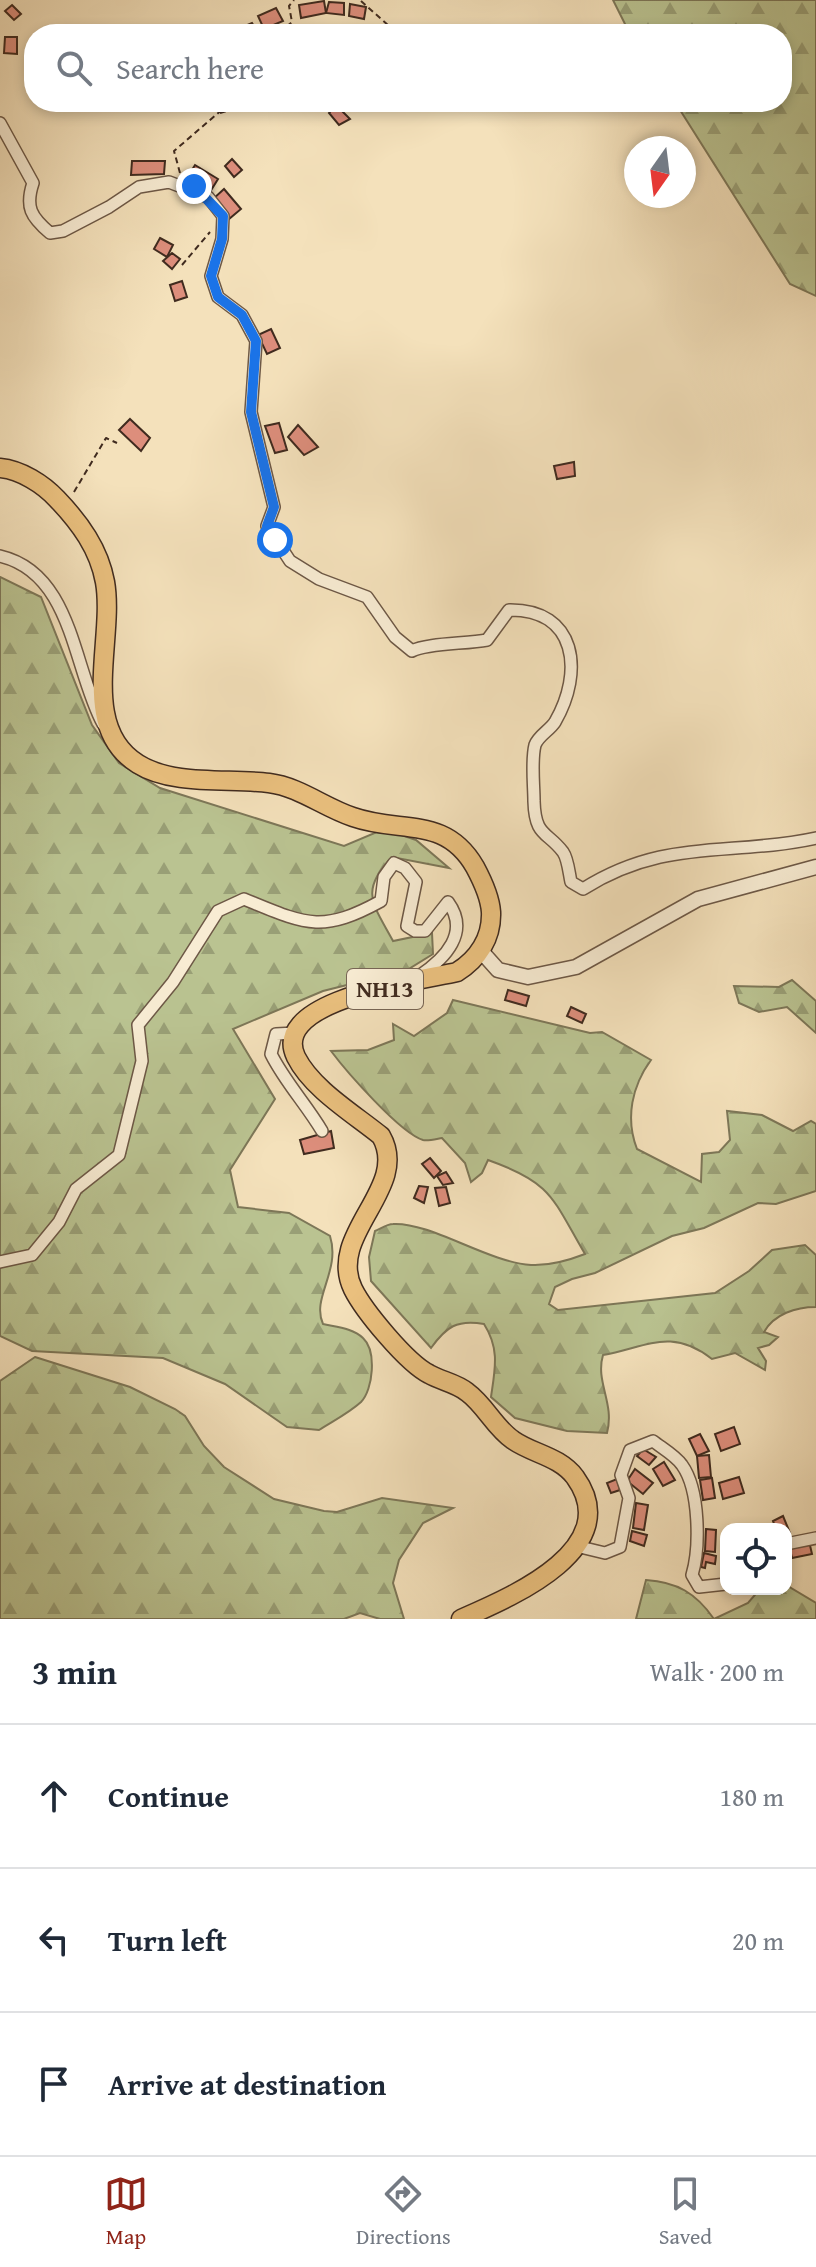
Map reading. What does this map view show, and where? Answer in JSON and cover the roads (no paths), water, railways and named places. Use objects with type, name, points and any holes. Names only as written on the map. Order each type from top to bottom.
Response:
[{"type":"highway","points":[[0,468],[26,476],[64,506],[77,519],[96,552],[105,584],[106,702],[112,742],[138,764],[153,771],[274,784],[297,789],[364,821],[445,834],[465,849],[490,903],[490,927],[481,951]]},
{"type":"highway","name":"NH13","points":[[295,1033],[308,1016],[329,1003],[457,972],[481,951]]},
{"type":"highway","points":[[295,1033],[295,1055],[305,1070],[381,1136],[387,1146],[387,1169],[381,1187],[361,1222],[350,1255],[347,1267],[351,1287],[420,1369],[470,1393],[510,1438],[554,1458],[574,1477],[587,1512],[576,1546],[568,1557],[515,1595],[461,1619]]},
{"type":"street","points":[[0,123],[33,183],[27,200],[33,219],[50,233],[63,231],[139,187],[169,182],[208,197],[223,216],[222,239],[211,276],[218,297],[242,315],[256,341],[251,412],[274,507],[267,526],[290,561],[319,579],[367,597],[395,637],[412,651],[420,646],[487,640],[509,610],[528,610],[549,617],[561,628],[571,665],[568,685],[554,723],[534,749],[534,805],[541,835],[563,853],[571,882],[583,889],[615,869],[657,857],[816,838]]},
{"type":"street","points":[[0,556],[15,559],[42,579],[68,623],[88,696],[112,742]]},
{"type":"street","points":[[0,1262],[32,1255],[59,1222],[76,1189],[119,1155],[142,1061],[138,1025],[173,982],[218,911],[244,899],[307,923],[345,921],[381,901],[384,877],[394,863],[405,868],[416,882],[407,926],[415,931],[425,931],[448,902],[458,915],[457,939],[437,964],[405,985]]},
{"type":"street","points":[[481,951],[498,970],[528,977],[576,967],[698,899],[816,867]]},
{"type":"street","points":[[295,1033],[276,1034],[271,1054],[282,1078],[305,1102],[322,1131]]},
{"type":"street","points":[[576,1546],[605,1553],[620,1547],[629,1498],[621,1475],[630,1450],[653,1441],[683,1465],[695,1500],[696,1561],[692,1575],[699,1587],[720,1585]]},
{"type":"street","points":[[792,1543],[816,1538]]}]
